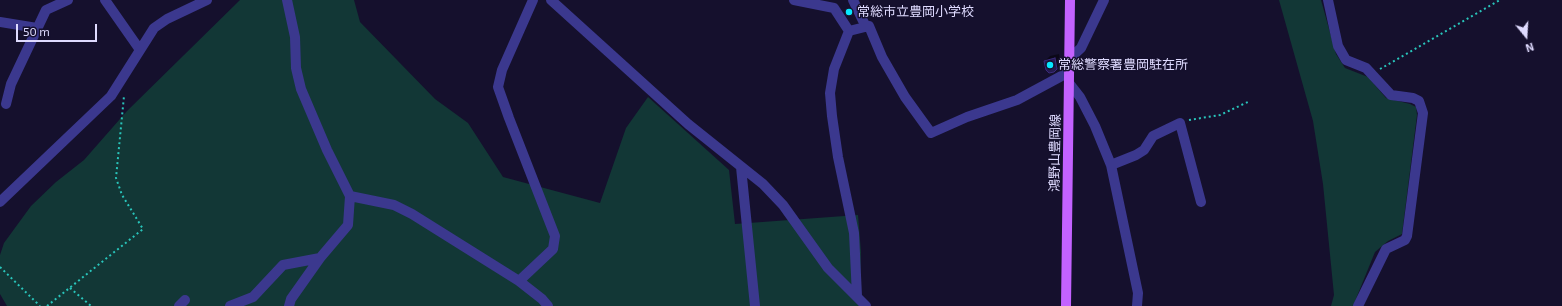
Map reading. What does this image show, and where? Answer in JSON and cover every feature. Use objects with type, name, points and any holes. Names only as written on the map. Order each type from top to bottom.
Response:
[{"type":"main road","name":"鴻野山豊岡線","points":[[1066,306],[1070,0]]},
{"type":"street","points":[[6,104],[11,84],[46,10],[68,0]]},
{"type":"street","points":[[105,0],[140,50]]},
{"type":"street","points":[[0,202],[111,96],[154,28],[167,19],[207,0]]},
{"type":"street","points":[[287,0],[295,37],[296,68],[302,89],[327,150],[350,196],[348,225],[320,258],[290,299],[289,306]]},
{"type":"street","points":[[519,281],[553,249],[555,236],[498,87],[502,70],[533,0]]},
{"type":"street","points":[[551,0],[688,124],[763,184],[783,205],[828,268],[866,306]]},
{"type":"street","points":[[794,0],[834,8],[849,31]]},
{"type":"street","points":[[853,0],[866,27]]},
{"type":"street","points":[[1069,59],[1081,48],[1104,0]]},
{"type":"street","points":[[1328,0],[1335,35],[1341,53],[1346,60],[1366,68],[1372,73],[1384,90],[1391,95],[1413,98],[1419,101],[1423,113],[1407,236],[1405,240],[1386,249],[1358,306]]},
{"type":"street","points":[[0,22],[37,28]]},
{"type":"street","points":[[849,31],[869,26],[882,57],[905,97],[930,133],[967,117],[1017,100],[1069,78],[1080,97],[1111,165],[1138,293],[1137,306]]},
{"type":"street","points":[[849,31],[834,69],[830,93],[838,157],[854,233],[857,296]]},
{"type":"street","points":[[1111,165],[1136,155],[1144,150],[1153,136],[1180,123],[1201,202]]},
{"type":"street","points":[[741,167],[755,306]]},
{"type":"street","points":[[350,196],[394,204],[519,281],[542,299],[548,306]]},
{"type":"street","points":[[230,306],[253,297],[283,265],[320,258]]},
{"type":"path","points":[[1372,73],[1500,0]]},
{"type":"path","points":[[47,306],[143,229],[122,195],[116,178],[124,97],[120,81]]},
{"type":"path","points":[[1180,123],[1194,118],[1220,115],[1250,101]]},
{"type":"path","points":[[0,267],[40,306]]},
{"type":"path","points":[[70,288],[92,306]]},
{"type":"green space","points":[[240,0],[354,0],[360,22],[435,99],[468,123],[503,177],[600,203],[626,128],[648,97],[729,170],[735,224],[858,215],[861,252],[860,306],[7,306],[0,294],[0,255],[4,243],[31,206],[56,182],[84,160],[127,111]]},
{"type":"green space","points":[[1279,0],[1321,0],[1336,54],[1345,68],[1368,77],[1386,98],[1416,107],[1417,115],[1402,234],[1388,241],[1375,252],[1353,306],[1331,306],[1334,295],[1323,184],[1313,121]]},
{"type":"building","name":"常総警察署豊岡駐在所","points":[[1055,58],[1057,69],[1054,72],[1049,73],[1046,70],[1044,61]]},
{"type":"place","name":"常総市立豊岡小学校","points":[[849,12]]},
{"type":"place","name":"常総警察署豊岡駐在所","points":[[1050,65]]}]
